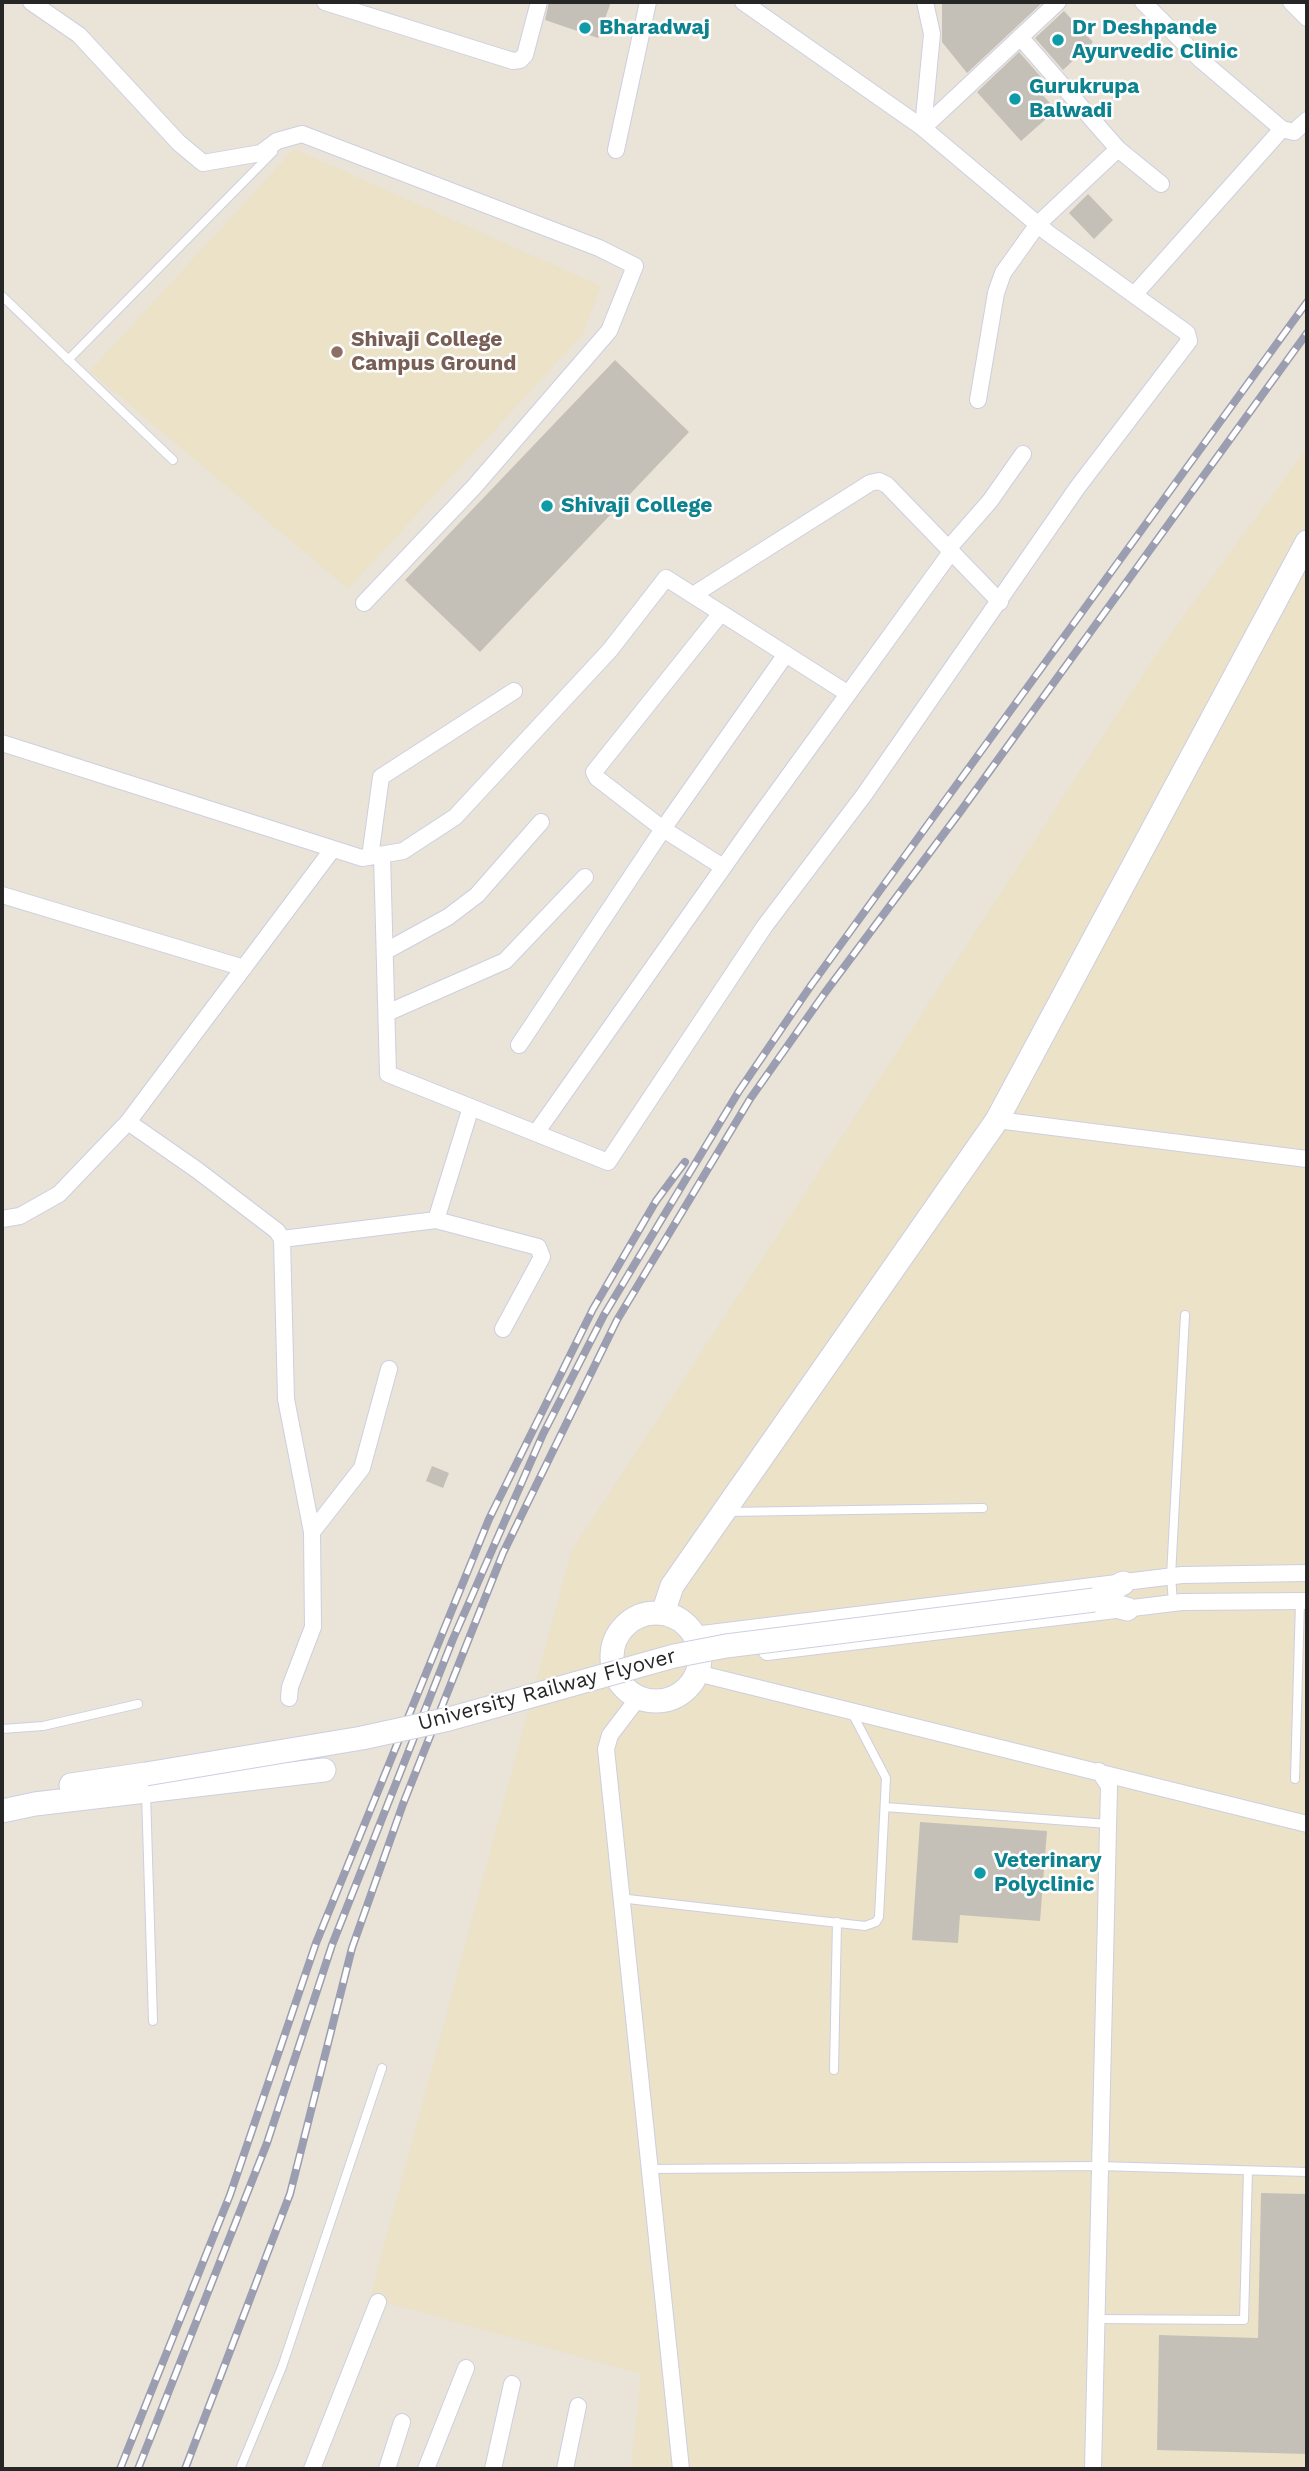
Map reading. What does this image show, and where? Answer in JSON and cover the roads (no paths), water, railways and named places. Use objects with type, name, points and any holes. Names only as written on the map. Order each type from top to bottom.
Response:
[{"type":"street","points":[[31,2],[79,35],[179,143],[203,163],[261,153],[277,141],[302,134],[599,248],[635,266],[609,331],[474,487],[365,603]]},
{"type":"street","points":[[335,3],[513,61],[520,60],[525,55],[539,2]]},
{"type":"street","points":[[616,150],[648,2]]},
{"type":"street","points":[[513,691],[381,777],[376,856],[386,951],[388,1074],[608,1161],[764,927],[864,795],[1077,488],[1189,341],[1187,332],[1038,224],[923,128],[743,2]]},
{"type":"street","points":[[923,128],[932,34],[925,2]]},
{"type":"street","points":[[923,128],[1058,2]]},
{"type":"street","points":[[1143,2],[1201,60],[1282,129],[1294,132],[1307,120]]},
{"type":"street","points":[[1291,2],[1307,18]]},
{"type":"street","points":[[1020,37],[1118,149],[1161,184]]},
{"type":"street","points":[[1134,295],[1282,129]]},
{"type":"street","points":[[978,400],[998,283],[1038,224],[1118,149]]},
{"type":"street","points":[[537,1133],[949,551],[990,501],[1023,454]]},
{"type":"street","points":[[693,594],[870,483],[879,481],[887,485],[1000,602]]},
{"type":"street","points":[[663,1613],[673,1586],[996,1120],[1307,542]]},
{"type":"street","points":[[2,743],[362,858],[403,851],[455,817],[610,650],[666,578],[847,694]]},
{"type":"street","points":[[721,613],[594,772],[597,778],[663,829],[723,867]]},
{"type":"street","points":[[519,1045],[663,829],[786,654]]},
{"type":"street","points":[[386,951],[448,917],[477,895],[541,822]]},
{"type":"street","points":[[2,1219],[20,1216],[59,1194],[128,1122],[332,850]]},
{"type":"street","points":[[387,1013],[505,961],[585,877]]},
{"type":"street","points":[[2,895],[244,968]]},
{"type":"street","points":[[436,1220],[471,1107]]},
{"type":"street","points":[[996,1120],[1307,1159]]},
{"type":"street","points":[[128,1122],[197,1170],[277,1231],[282,1239],[286,1399],[312,1532],[313,1627],[290,1687],[289,1698]]},
{"type":"street","points":[[282,1239],[436,1220],[538,1247],[542,1251],[542,1257],[503,1329]]},
{"type":"street","points":[[312,1532],[362,1468],[389,1369]]},
{"type":"street","points":[[694,1635],[1171,1576],[1307,1573]]},
{"type":"street","name":"University Railway Flyover","points":[[1094,1600],[1123,1583]]},
{"type":"street","name":"University Railway Flyover","points":[[2,1796],[362,1738],[449,1719],[674,1656],[726,1646],[1094,1600],[1127,1609]]},
{"type":"street","points":[[699,1667],[1173,1603],[1303,1601]]},
{"type":"street","points":[[663,1613],[686,1624],[694,1635],[699,1667],[681,1694],[656,1701],[639,1697],[622,1685],[615,1673],[613,1647],[618,1635],[637,1617],[663,1613]]},
{"type":"street","points":[[699,1667],[850,1710],[1307,1824]]},
{"type":"street","points":[[639,1697],[610,1735],[606,1749],[619,1898],[681,2469]]},
{"type":"street","points":[[2,1811],[35,1804],[324,1770]]},
{"type":"street","points":[[1093,2469],[1109,1786],[1099,1771]]},
{"type":"street","points":[[312,2469],[378,2302]]},
{"type":"street","points":[[426,2469],[466,2368]]},
{"type":"street","points":[[493,2469],[512,2384]]},
{"type":"street","points":[[565,2469],[578,2406]]},
{"type":"street","points":[[387,2469],[402,2422]]},
{"type":"lane","points":[[68,360],[287,138]]},
{"type":"lane","points":[[2,296],[173,460]]},
{"type":"lane","points":[[1173,1603],[1171,1576],[1185,1315]]},
{"type":"lane","points":[[724,1512],[983,1508]]},
{"type":"lane","points":[[1295,1779],[1303,1601]]},
{"type":"lane","points":[[2,1728],[43,1726],[138,1704]]},
{"type":"lane","points":[[619,1898],[865,1926],[876,1922],[879,1917],[886,1778],[850,1710]]},
{"type":"lane","points":[[146,1791],[153,2021]]},
{"type":"lane","points":[[885,1807],[1108,1824]]},
{"type":"lane","points":[[834,2070],[837,1922]]},
{"type":"lane","points":[[240,2469],[282,2367],[382,2068]]},
{"type":"lane","points":[[649,2169],[1100,2166],[1307,2172]]},
{"type":"lane","points":[[1096,2319],[1244,2320],[1248,2171]]},
{"type":"railway","points":[[138,2469],[267,2143],[332,1945],[453,1639],[543,1434],[604,1315],[739,1091],[812,984],[1307,302]]},
{"type":"railway","points":[[185,2469],[290,2194],[352,1948],[403,1804],[503,1553],[617,1320],[750,1099],[1307,333]]},
{"type":"railway","points":[[120,2469],[230,2195],[316,1943],[489,1519],[593,1309],[656,1201],[685,1162]]},
{"type":"place","name":"Bharadwaj","points":[[585,28]]},
{"type":"place","name":"Dr Deshpande Ayurvedic Clinic","points":[[1058,40]]},
{"type":"place","name":"Gurukrupa Balwadi","points":[[1015,99]]},
{"type":"place","name":"Shivaji College Campus Ground","points":[[337,352]]},
{"type":"place","name":"Shivaji College","points":[[547,506]]},
{"type":"place","name":"Veterinary Polyclinic","points":[[980,1873]]}]
